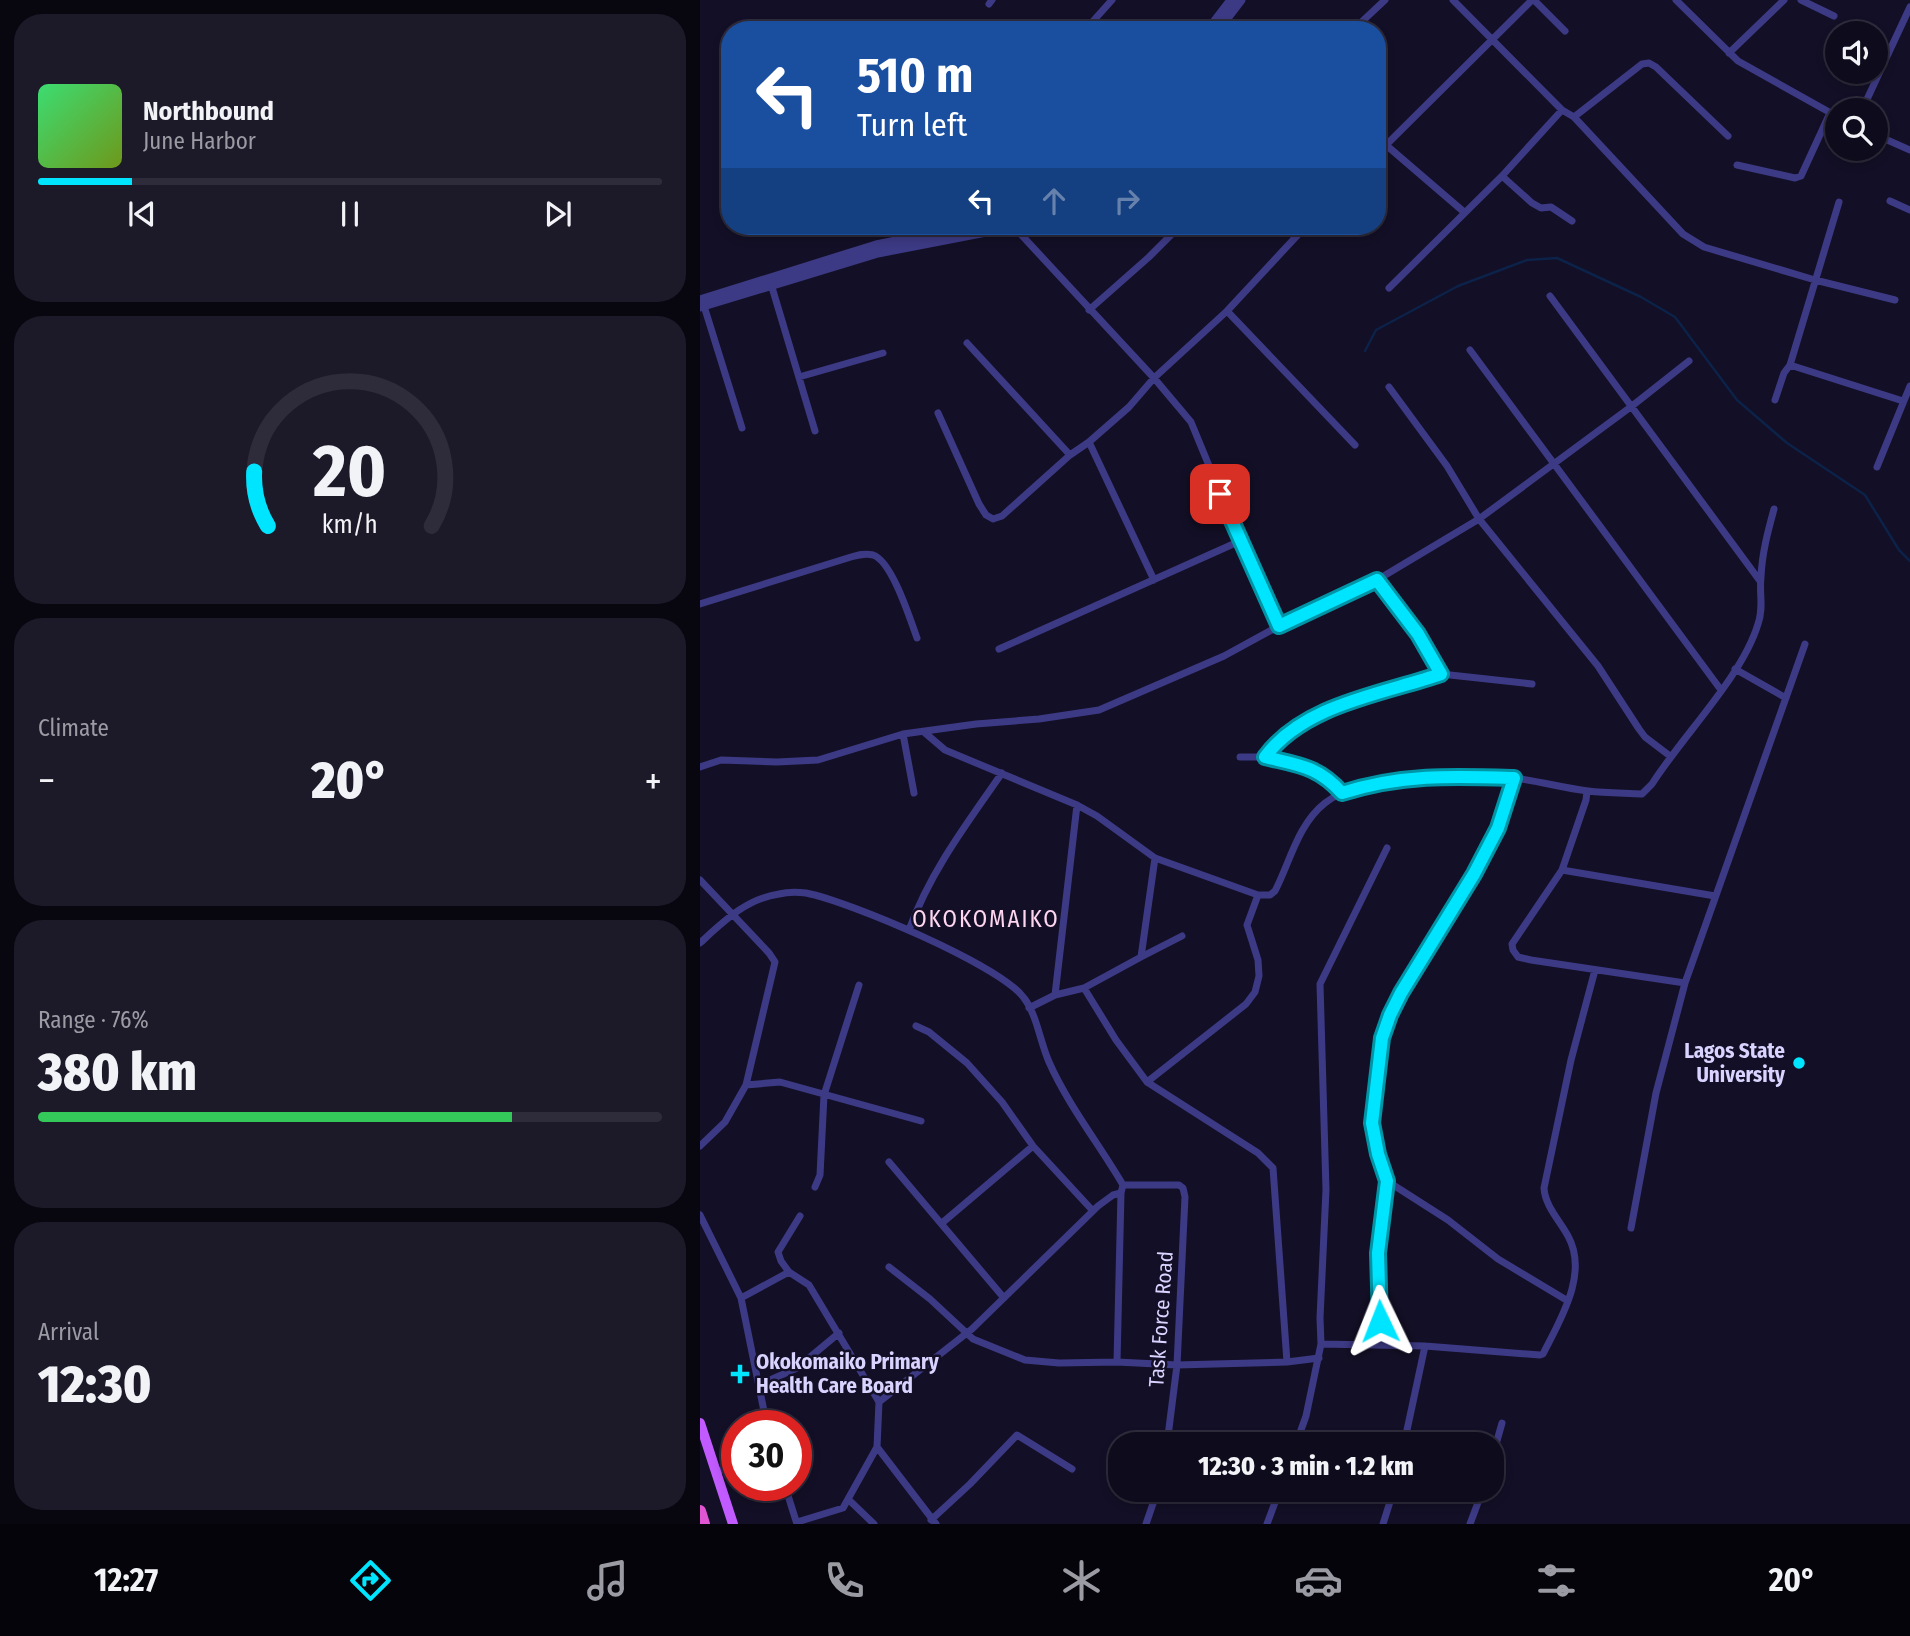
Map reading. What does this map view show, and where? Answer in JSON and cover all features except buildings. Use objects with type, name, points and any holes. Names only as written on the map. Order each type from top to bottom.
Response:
[{"type":"highway","points":[[700,1511],[704,1524]]},
{"type":"main road","points":[[700,1423],[733,1524]]},
{"type":"street","points":[[1093,21],[1112,0]]},
{"type":"street","points":[[1215,21],[1231,0]]},
{"type":"street","points":[[1225,21],[1241,0]]},
{"type":"street","points":[[1363,21],[1385,0]]},
{"type":"street","points":[[1453,0],[1562,110],[1574,117],[1683,234],[1704,247],[1815,280],[1895,300]]},
{"type":"street","points":[[1464,212],[1386,145],[1533,0],[1565,31]]},
{"type":"street","points":[[1676,0],[1738,61],[1825,110]]},
{"type":"street","points":[[1729,53],[1784,0]]},
{"type":"street","points":[[1801,0],[1834,16]]},
{"type":"street","points":[[1868,98],[1910,8]]},
{"type":"street","points":[[1574,117],[1642,64],[1648,63],[1656,67],[1728,136]]},
{"type":"street","points":[[1389,288],[1502,176],[1562,110]]},
{"type":"street","points":[[1737,165],[1795,178],[1801,176],[1825,130]]},
{"type":"street","points":[[1888,140],[1910,150]]},
{"type":"street","points":[[1502,176],[1532,203],[1541,208],[1551,207],[1572,221]]},
{"type":"street","points":[[1890,201],[1910,210]]},
{"type":"street","points":[[1775,400],[1784,373],[1790,365],[1839,202]]},
{"type":"street","points":[[701,304],[876,245],[926,235]]},
{"type":"street","points":[[701,304],[878,253],[970,235]]},
{"type":"street","points":[[1024,235],[1191,422],[1240,541],[1279,626]]},
{"type":"street","points":[[1090,310],[1171,235]]},
{"type":"street","points":[[938,413],[979,504],[986,515],[993,519],[1002,516],[1129,407],[1154,378],[1227,311],[1298,235]]},
{"type":"street","points":[[771,284],[815,431]]},
{"type":"street","points":[[1550,296],[1760,581]]},
{"type":"street","points":[[701,304],[742,428]]},
{"type":"street","points":[[1227,311],[1355,445]]},
{"type":"street","points":[[967,343],[1070,455]]},
{"type":"street","points":[[1470,350],[1721,690]]},
{"type":"street","points":[[799,377],[883,353]]},
{"type":"street","points":[[700,767],[721,760],[818,760],[903,734],[1099,710],[1224,656],[1279,626],[1377,580],[1479,519],[1632,406],[1689,360]]},
{"type":"street","points":[[1790,365],[1903,401]]},
{"type":"street","points":[[1877,467],[1910,386]]},
{"type":"street","points":[[1389,387],[1447,466],[1479,519],[1598,666],[1644,737],[1670,756]]},
{"type":"street","points":[[1089,442],[1154,580]]},
{"type":"street","points":[[924,732],[945,750],[1077,805],[1097,816],[1155,858],[1258,895],[1270,895],[1275,891],[1311,817],[1325,803],[1342,793],[1370,783],[1429,776],[1514,778],[1587,790],[1642,794],[1721,690],[1750,645],[1763,607],[1760,581],[1765,541],[1774,509]]},
{"type":"street","points":[[999,649],[1240,541]]},
{"type":"street","points":[[700,604],[850,557],[872,555],[881,561],[901,595],[917,638]]},
{"type":"street","points":[[1377,580],[1418,634],[1441,674]]},
{"type":"street","points":[[1631,1228],[1656,1093],[1685,983],[1805,644]]},
{"type":"street","points":[[1735,670],[1786,698]]},
{"type":"street","points":[[1265,757],[1279,740],[1316,718],[1359,698],[1441,674],[1532,684]]},
{"type":"street","points":[[903,734],[914,793]]},
{"type":"street","points":[[1240,757],[1265,757],[1313,769],[1331,780],[1342,793]]},
{"type":"street","points":[[909,930],[917,908],[951,847],[1002,773]]},
{"type":"street","points":[[1381,1344],[1378,1253],[1387,1181],[1372,1123],[1382,1038],[1401,993],[1430,949],[1498,828],[1514,778]]},
{"type":"street","points":[[1587,790],[1562,870],[1512,944],[1513,950],[1518,957],[1531,960],[1685,983]]},
{"type":"street","points":[[1055,995],[1077,805]]},
{"type":"street","points":[[1300,1432],[1321,1344],[1326,1190],[1320,984],[1387,848]]},
{"type":"street","points":[[1141,957],[1155,858]]},
{"type":"street","points":[[1562,870],[1715,896]]},
{"type":"street","points":[[700,880],[775,962],[746,1085],[725,1122],[700,1146]]},
{"type":"street","points":[[700,943],[732,914],[754,900],[780,893],[805,893],[909,930],[1001,978],[1025,998],[1048,1061],[1122,1189],[1117,1362]]},
{"type":"street","points":[[1147,1083],[1246,1004],[1255,992],[1259,976],[1258,960],[1247,925],[1258,895]]},
{"type":"street","points":[[1029,1008],[1055,995],[1084,988],[1182,936]]},
{"type":"street","points":[[1321,1344],[1425,1346],[1540,1356],[1568,1301],[1575,1271],[1576,1256],[1573,1246],[1548,1203],[1544,1188],[1571,1059],[1595,970]]},
{"type":"street","points":[[814,1187],[820,1175],[824,1095],[859,985]]},
{"type":"street","points":[[1084,988],[1147,1083],[1258,1153],[1273,1168],[1287,1362]]},
{"type":"street","points":[[916,1026],[929,1031],[967,1063],[1002,1102],[1033,1146],[1093,1211]]},
{"type":"street","points":[[746,1085],[780,1082],[921,1121]]},
{"type":"street","points":[[942,1223],[1033,1146]]},
{"type":"street","points":[[889,1162],[1004,1298]]},
{"type":"street","points":[[1387,1181],[1448,1220],[1498,1259],[1568,1301]]},
{"type":"street","name":"Task Force Road","points":[[1122,1189],[1178,1185],[1184,1188],[1177,1365],[1169,1432]]},
{"type":"street","points":[[879,1402],[965,1333],[1106,1199],[1122,1189]]},
{"type":"street","points":[[700,1215],[741,1298],[764,1410]]},
{"type":"street","points":[[790,1501],[797,1523],[844,1508],[877,1447],[879,1402],[809,1285],[789,1272],[781,1261],[778,1252],[800,1216]]},
{"type":"street","points":[[889,1267],[930,1299],[973,1339],[1025,1360],[1177,1365],[1287,1362],[1319,1358]]},
{"type":"street","points":[[741,1298],[789,1272]]},
{"type":"street","points":[[759,1385],[797,1368],[839,1333]]},
{"type":"street","points":[[1407,1432],[1425,1346]]},
{"type":"street","points":[[1499,1432],[1502,1423]]},
{"type":"street","points":[[877,1447],[934,1522],[1017,1435],[1072,1469]]},
{"type":"street","points":[[716,1473],[721,1470]]},
{"type":"street","points":[[849,1500],[874,1524]]},
{"type":"street","points":[[1146,1524],[1154,1502]]},
{"type":"street","points":[[1267,1524],[1275,1502]]},
{"type":"street","points":[[1383,1524],[1390,1502]]},
{"type":"street","points":[[1470,1524],[1478,1502]]},
{"type":"waterway","points":[[1365,351],[1376,330],[1458,286],[1527,260],[1557,258],[1641,297],[1675,317],[1737,400],[1787,443],[1865,495],[1899,550],[1910,561]]},
{"type":"place","name":"Lagos State University","points":[[1799,1063]]},
{"type":"place","name":"Okokomaiko Primary Health Care Board","points":[[740,1374]]},
{"type":"district","name":"OKOKOMAIKO","points":[[986,919]]},
{"type":"route","points":[[1220,494],[1279,626],[1377,580],[1418,634],[1441,674],[1359,698],[1316,718],[1279,740],[1265,757],[1313,769],[1331,780],[1342,793],[1370,783],[1402,778],[1514,778],[1498,828],[1474,874],[1401,993],[1382,1038],[1372,1123],[1387,1181],[1378,1253],[1380,1321]]}]
